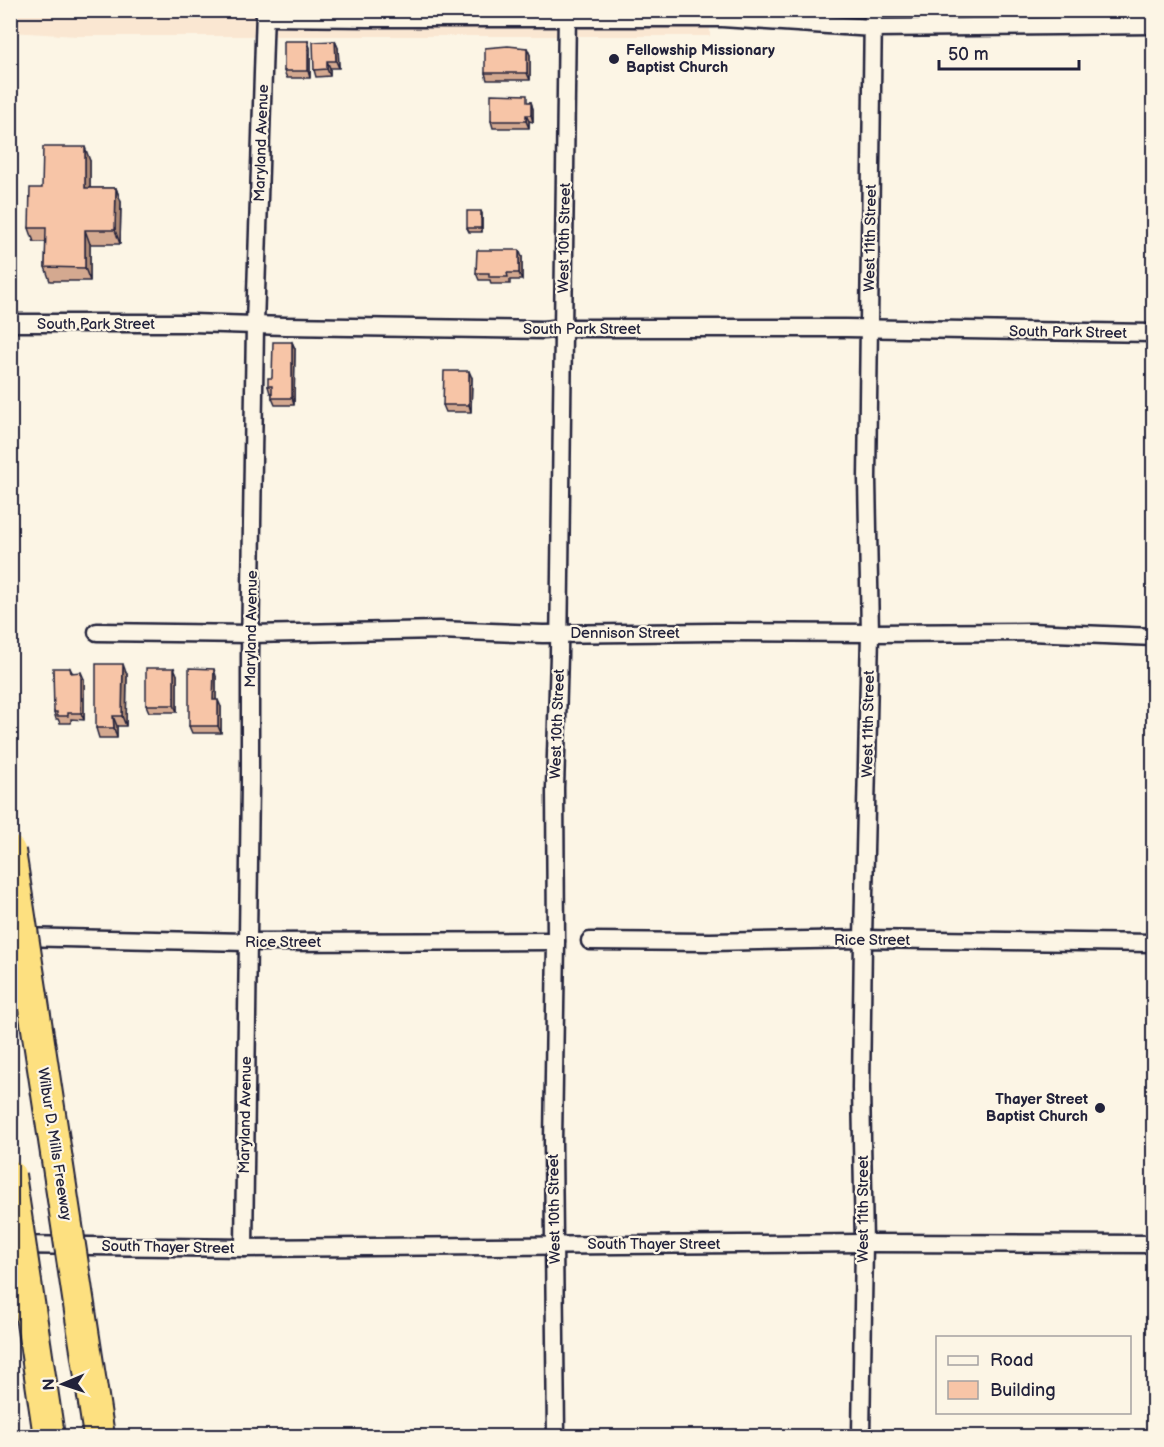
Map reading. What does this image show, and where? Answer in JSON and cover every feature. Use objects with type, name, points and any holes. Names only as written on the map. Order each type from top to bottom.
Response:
[{"type":"highway","name":"Wilbur D. Mills Freeway","points":[[10,851],[99,1437]]},
{"type":"highway","points":[[10,1175],[50,1437]]},
{"type":"street","name":"West 11th Street","points":[[861,1437],[864,1243],[861,1088],[862,939],[870,633],[867,479],[873,10]]},
{"type":"street","points":[[265,14],[722,18],[873,28],[1154,25]]},
{"type":"street","name":"Maryland Avenue","points":[[244,1248],[255,325],[265,14]]},
{"type":"street","name":"West 10th Street","points":[[556,1437],[553,1143],[556,941],[555,788],[560,633],[567,15]]},
{"type":"street","name":"South Park Street","points":[[10,323],[192,323],[543,330],[563,328],[869,328],[1154,333]]},
{"type":"street","name":"Dennison Street","points":[[97,632],[251,634],[439,630],[560,633],[1029,632],[1154,637]]},
{"type":"street","name":"Rice Street","points":[[10,937],[247,942],[556,941]]},
{"type":"street","name":"Rice Street","points":[[590,941],[710,942],[862,939],[1154,943]]},
{"type":"street","name":"South Thayer Street","points":[[10,1245],[244,1248],[864,1243],[1154,1244]]},
{"type":"shaded area","points":[[10,11],[710,11],[710,36],[77,36],[11,32]]},
{"type":"building","points":[[284,41],[308,41],[308,71],[284,71]]},
{"type":"building","points":[[335,41],[336,61],[327,61],[327,69],[314,70],[313,42]]},
{"type":"building","points":[[508,46],[527,48],[527,73],[485,73],[485,48]]},
{"type":"building","points":[[491,94],[527,95],[527,102],[531,102],[531,115],[526,115],[526,121],[491,121]]},
{"type":"building","points":[[43,147],[85,147],[85,188],[116,188],[115,230],[85,230],[85,268],[45,267],[46,228],[29,228],[30,188],[42,188]]},
{"type":"building","points":[[467,211],[481,211],[481,228],[467,228]]},
{"type":"building","points":[[477,250],[519,250],[519,273],[507,273],[508,277],[489,277],[489,273],[476,273]]},
{"type":"building","points":[[273,342],[292,342],[292,398],[272,398],[272,386],[268,386],[268,378],[272,378]]},
{"type":"building","points":[[444,371],[469,371],[469,405],[443,405]]},
{"type":"building","points":[[96,664],[123,664],[122,716],[113,716],[114,728],[96,728]]},
{"type":"building","points":[[53,668],[70,668],[71,673],[81,672],[81,713],[57,716],[57,712],[54,712]]},
{"type":"building","points":[[146,668],[174,668],[174,705],[146,705]]},
{"type":"building","points":[[189,668],[214,669],[213,700],[218,700],[218,726],[189,726]]},
{"type":"place","name":"Fellowship Missionary Baptist Church","points":[[614,59]]},
{"type":"place","name":"Thayer Street Baptist Church","points":[[1100,1108]]}]
